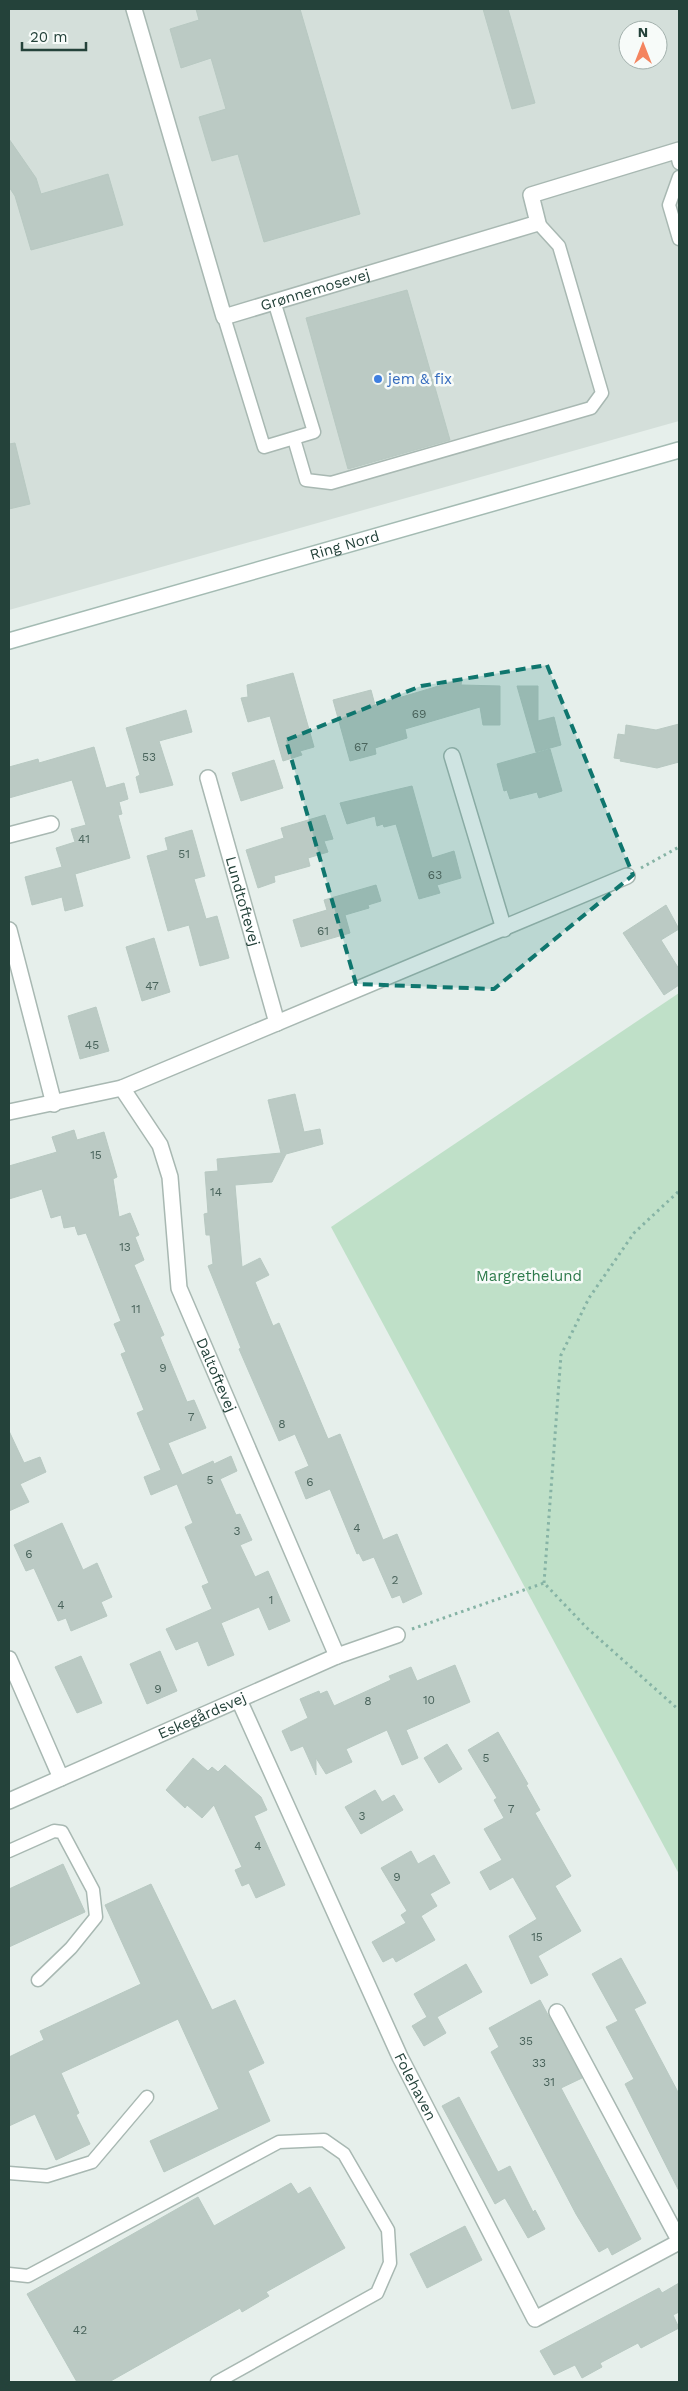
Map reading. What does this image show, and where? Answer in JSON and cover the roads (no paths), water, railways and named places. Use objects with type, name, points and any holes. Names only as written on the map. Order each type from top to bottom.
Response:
[{"type":"street","points":[[134,9],[224,316]]},
{"type":"street","points":[[538,223],[531,195],[678,154]]},
{"type":"street","name":"Grønnemosevej","points":[[224,316],[538,223]]},
{"type":"street","name":"Ring Nord","points":[[9,641],[679,450]]},
{"type":"street","points":[[452,756],[504,930]]},
{"type":"street","name":"Lundtoftevej","points":[[208,778],[277,1023]]},
{"type":"street","points":[[9,835],[51,824]]},
{"type":"street","points":[[9,1112],[54,1104],[122,1088],[504,930],[627,876]]},
{"type":"street","points":[[9,930],[54,1104]]},
{"type":"street","name":"Daltoftevej","points":[[122,1088],[160,1145],[170,1177],[179,1288],[337,1656]]},
{"type":"street","name":"Eskegårdsvej","points":[[9,1801],[337,1656],[398,1635]]},
{"type":"street","points":[[9,1659],[61,1778]]},
{"type":"street","name":"Folehaven","points":[[239,1700],[400,2057],[536,2319],[679,2241],[558,2012]]},
{"type":"lane","points":[[679,177],[669,205],[679,239]]},
{"type":"lane","points":[[294,439],[306,480],[331,483],[591,408],[602,392],[560,246],[538,223]]},
{"type":"lane","points":[[224,316],[264,447],[294,439],[314,432],[274,301]]},
{"type":"lane","points":[[9,1850],[54,1831],[62,1832],[93,1890],[96,1917],[71,1948],[38,1980]]},
{"type":"lane","points":[[9,2173],[47,2176],[92,2162],[147,2097]]},
{"type":"lane","points":[[9,2274],[28,2276],[279,2142],[324,2140],[344,2154],[388,2230],[390,2263],[377,2293],[217,2382]]},
{"type":"place","name":"jem & fix","points":[[378,379]]},
{"type":"park label","name":"Margrethelund","points":[[529,1276]]}]
